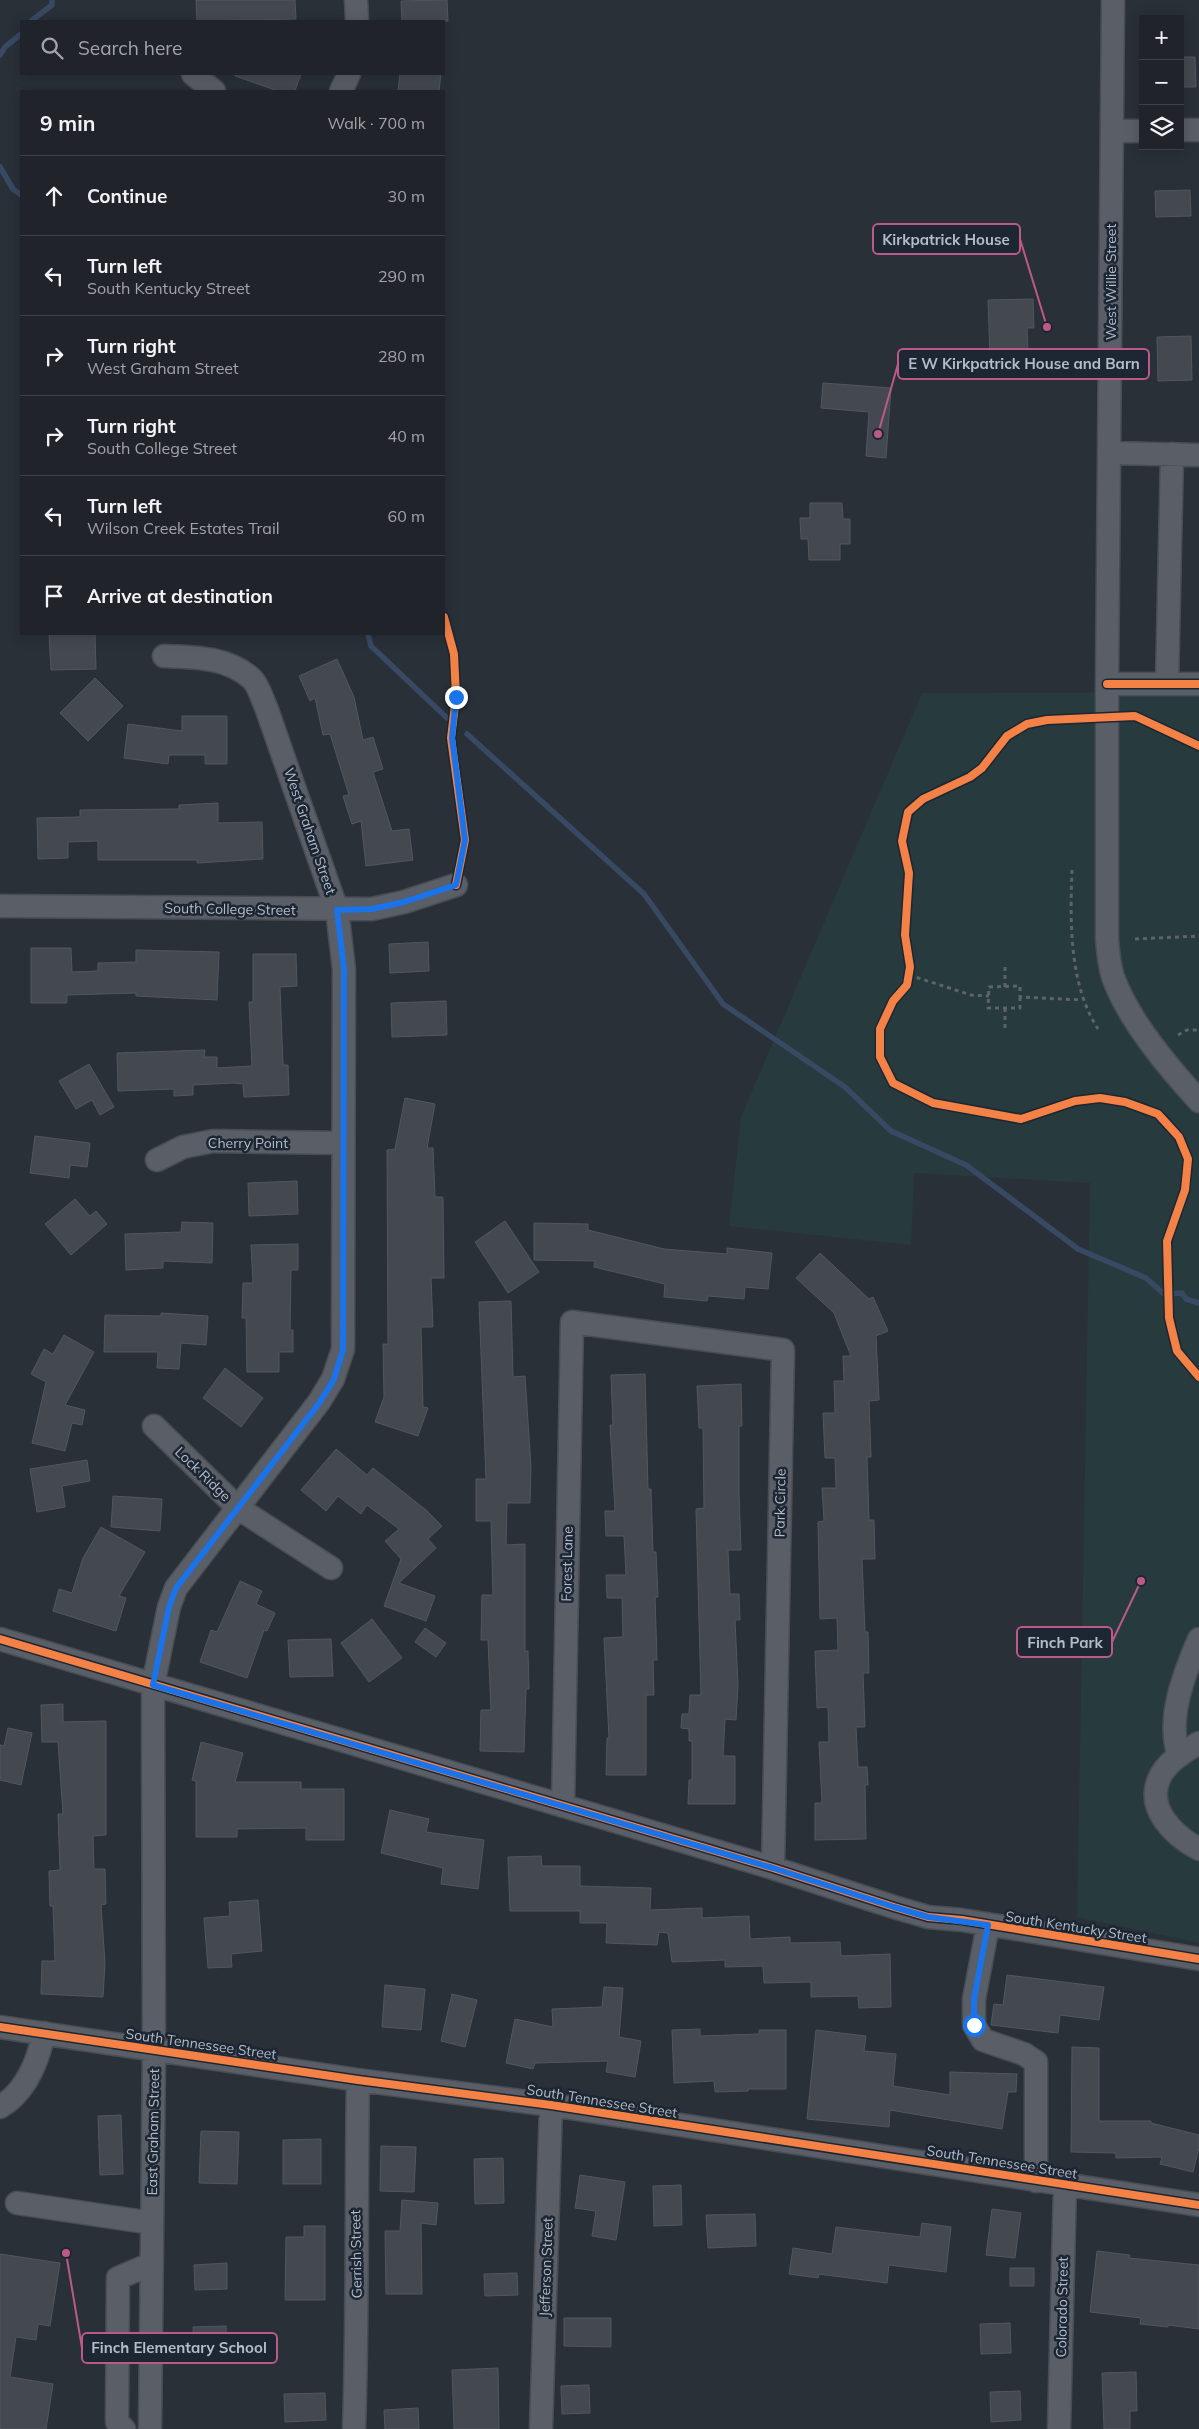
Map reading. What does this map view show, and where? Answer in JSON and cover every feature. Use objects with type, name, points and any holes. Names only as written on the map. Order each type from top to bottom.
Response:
[{"type":"street","points":[[356,0],[357,20]]},
{"type":"street","name":"West Willie Street","points":[[1113,0],[1106,908],[1109,958],[1120,993],[1132,1015],[1177,1077],[1199,1101]]},
{"type":"street","points":[[194,75],[213,90]]},
{"type":"street","points":[[341,90],[349,75]]},
{"type":"street","points":[[1184,130],[1199,130]]},
{"type":"street","points":[[1112,131],[1139,131]]},
{"type":"street","points":[[1110,452],[1199,455]]},
{"type":"street","points":[[1167,684],[1172,454]]},
{"type":"street","name":"West Graham Street","points":[[153,1685],[169,1607],[176,1588],[320,1402],[334,1379],[343,1350],[344,969],[337,910],[266,707],[253,680],[233,666],[204,657],[164,656]]},
{"type":"street","points":[[1107,684],[1199,684]]},
{"type":"street","name":"South College Street","points":[[0,906],[372,909],[404,902],[456,885]]},
{"type":"street","name":"Cherry Point","points":[[157,1160],[183,1146],[213,1140],[343,1144]]},
{"type":"street","name":"Forest Lane","points":[[562,1806],[572,1322]]},
{"type":"street","name":"Park Circle","points":[[572,1322],[783,1350],[773,1868]]},
{"type":"street","name":"Lock Ridge","points":[[154,1426],[238,1508],[330,1568]]},
{"type":"street","name":"South Kentucky Street","points":[[0,1639],[773,1868],[928,1917],[1199,1959]]},
{"type":"street","points":[[1179,1756],[1174,1737],[1174,1716],[1199,1639]]},
{"type":"street","name":"East Graham Street","points":[[150,2429],[154,2050],[153,1685]]},
{"type":"street","points":[[1199,1743],[1179,1756],[1159,1778],[1156,1799],[1159,1809],[1171,1828],[1199,1848]]},
{"type":"street","points":[[988,1925],[974,1999],[974,2025],[983,2040],[1024,2054],[1036,2062],[1036,2180]]},
{"type":"street","name":"South Tennessee Street","points":[[0,2026],[358,2080],[551,2105],[1199,2205]]},
{"type":"street","points":[[0,2107],[28,2080],[40,2050],[44,2033]]},
{"type":"street","name":"Gerrish Street","points":[[354,2429],[357,2353],[356,2200],[358,2080]]},
{"type":"street","name":"Jefferson Street","points":[[541,2429],[551,2105]]},
{"type":"street","name":"Colorado Street","points":[[1059,2429],[1065,2185]]},
{"type":"street","points":[[18,2203],[152,2223]]},
{"type":"street","points":[[124,2429],[117,2422],[118,2278],[152,2264]]},
{"type":"path","points":[[1072,870],[1073,941],[1082,1000],[1098,1029]]},
{"type":"path","points":[[1135,939],[1199,936]]},
{"type":"path","points":[[1005,963],[1005,987]]},
{"type":"path","points":[[909,975],[954,991],[971,995],[989,996]]},
{"type":"path","points":[[1020,986],[1020,1008],[988,1008],[989,987],[1005,987],[1020,986]]},
{"type":"path","points":[[1020,997],[1082,1000]]},
{"type":"path","points":[[1005,1008],[1005,1028]]},
{"type":"path","points":[[1178,1035],[1187,1030],[1199,1030]]},
{"type":"green space","points":[[1199,692],[1199,1943],[1077,1917],[1090,1183],[914,1173],[911,1245],[729,1226],[741,1117],[922,693]]},
{"type":"building","points":[[196,0],[295,0],[296,19],[197,20]]},
{"type":"building","points":[[447,0],[448,21],[402,20],[401,1]]},
{"type":"building","points":[[1184,57],[1195,57],[1196,87],[1184,87]]},
{"type":"building","points":[[301,75],[295,90],[275,90],[235,76]]},
{"type":"building","points":[[400,75],[441,75],[439,90],[398,90]]},
{"type":"building","points":[[1190,190],[1191,216],[1156,217],[1155,191]]},
{"type":"building","points":[[1033,299],[1034,328],[1027,328],[1028,353],[990,354],[988,300]]},
{"type":"building","points":[[1191,336],[1192,380],[1158,381],[1157,337]]},
{"type":"building","points":[[823,383],[891,388],[886,458],[866,456],[869,412],[821,408]]},
{"type":"building","points":[[810,503],[842,503],[843,519],[850,519],[850,544],[840,544],[840,560],[809,560],[808,539],[801,539],[800,518],[810,518]]},
{"type":"building","points":[[49,635],[95,635],[96,669],[51,670]]},
{"type":"building","points":[[337,659],[354,697],[363,740],[373,737],[383,769],[373,772],[392,831],[409,829],[413,860],[366,866],[361,821],[352,824],[343,796],[349,795],[330,734],[323,735],[315,698],[310,701],[299,676]]},
{"type":"building","points":[[95,678],[123,706],[88,741],[60,713]]},
{"type":"building","points":[[182,716],[227,716],[227,764],[205,764],[205,755],[169,755],[168,764],[124,758],[128,724],[182,731]]},
{"type":"building","points":[[218,803],[218,823],[262,822],[263,859],[197,863],[197,860],[98,860],[98,841],[68,842],[68,858],[38,859],[37,818],[80,817],[80,810],[179,809],[179,805]]},
{"type":"building","points":[[428,942],[429,971],[390,973],[389,944]]},
{"type":"building","points":[[31,948],[71,948],[72,972],[98,971],[98,963],[136,962],[136,950],[219,952],[217,1000],[136,996],[136,993],[67,995],[67,1003],[31,1003]]},
{"type":"building","points":[[253,954],[296,954],[297,986],[280,987],[283,1065],[288,1065],[289,1095],[244,1097],[243,1084],[234,1083],[193,1085],[193,1095],[174,1096],[174,1089],[118,1091],[117,1053],[205,1050],[204,1057],[217,1057],[217,1068],[252,1066],[249,1002],[253,1002]]},
{"type":"building","points":[[446,1001],[447,1035],[392,1037],[391,1003]]},
{"type":"building","points":[[89,1064],[114,1107],[100,1115],[92,1100],[76,1109],[59,1081]]},
{"type":"building","points":[[405,1098],[435,1104],[427,1148],[433,1148],[435,1197],[443,1197],[444,1278],[431,1278],[433,1327],[421,1327],[423,1407],[428,1408],[418,1436],[375,1422],[384,1397],[383,1344],[388,1344],[387,1150],[395,1149]]},
{"type":"building","points":[[35,1136],[90,1143],[87,1167],[70,1165],[69,1178],[30,1173]]},
{"type":"building","points":[[297,1181],[298,1214],[249,1216],[248,1183]]},
{"type":"building","points":[[75,1199],[90,1216],[96,1211],[107,1224],[71,1255],[45,1224]]},
{"type":"building","points":[[505,1221],[539,1272],[508,1293],[475,1242]]},
{"type":"building","points":[[182,1222],[213,1223],[212,1263],[163,1261],[163,1268],[126,1270],[125,1234],[181,1232]]},
{"type":"building","points":[[534,1223],[588,1224],[588,1230],[664,1249],[727,1254],[727,1248],[772,1253],[768,1289],[745,1287],[744,1299],[708,1296],[707,1301],[664,1297],[665,1284],[594,1267],[595,1261],[534,1260]]},
{"type":"building","points":[[298,1244],[298,1270],[291,1270],[290,1330],[293,1330],[293,1352],[279,1352],[279,1372],[247,1372],[246,1318],[242,1318],[243,1283],[253,1283],[251,1245]]},
{"type":"building","points":[[820,1253],[869,1299],[873,1297],[888,1331],[876,1336],[879,1400],[869,1401],[871,1457],[867,1457],[869,1520],[874,1520],[875,1559],[862,1559],[865,1632],[868,1632],[869,1673],[863,1673],[865,1727],[856,1727],[858,1767],[867,1767],[868,1785],[865,1785],[866,1839],[815,1840],[815,1803],[822,1803],[819,1742],[829,1742],[828,1707],[817,1708],[815,1651],[838,1650],[837,1618],[820,1619],[818,1522],[824,1521],[822,1488],[836,1488],[835,1458],[825,1458],[823,1413],[835,1413],[834,1381],[844,1381],[843,1356],[851,1356],[834,1313],[796,1278]]},
{"type":"building","points":[[511,1301],[513,1377],[525,1376],[531,1467],[530,1503],[507,1503],[506,1545],[525,1544],[525,1651],[528,1651],[529,1689],[526,1689],[524,1752],[480,1751],[481,1710],[491,1710],[488,1640],[481,1640],[482,1595],[493,1595],[491,1521],[476,1521],[476,1479],[486,1479],[479,1302]]},
{"type":"building","points":[[161,1313],[208,1316],[206,1345],[181,1343],[179,1369],[157,1368],[158,1352],[104,1352],[105,1315],[161,1316]]},
{"type":"building","points":[[64,1335],[94,1352],[65,1405],[85,1410],[82,1425],[72,1423],[65,1451],[32,1443],[46,1382],[31,1374],[44,1349],[53,1354]]},
{"type":"building","points":[[225,1368],[263,1398],[241,1427],[203,1398]]},
{"type":"building","points":[[645,1374],[648,1489],[651,1489],[653,1552],[656,1552],[658,1597],[655,1597],[657,1660],[653,1660],[654,1695],[646,1695],[646,1775],[606,1775],[607,1738],[609,1738],[604,1638],[623,1637],[622,1598],[607,1598],[606,1575],[626,1575],[624,1536],[606,1536],[605,1511],[615,1511],[610,1425],[613,1425],[611,1375]]},
{"type":"building","points":[[741,1384],[742,1426],[739,1426],[739,1493],[741,1550],[728,1550],[730,1594],[739,1594],[740,1620],[735,1620],[738,1685],[736,1720],[725,1719],[723,1756],[735,1756],[735,1804],[688,1804],[689,1780],[692,1780],[692,1741],[689,1741],[689,1729],[681,1728],[682,1714],[689,1714],[690,1695],[701,1695],[696,1509],[704,1508],[703,1428],[699,1428],[697,1386]]},
{"type":"building","points":[[336,1449],[367,1475],[373,1468],[426,1510],[442,1526],[428,1539],[436,1548],[399,1583],[435,1596],[426,1621],[384,1606],[401,1559],[385,1541],[399,1529],[367,1505],[361,1514],[338,1496],[326,1511],[301,1490]]},
{"type":"building","points":[[87,1460],[90,1481],[62,1486],[65,1507],[37,1512],[30,1469]]},
{"type":"building","points":[[113,1496],[162,1499],[160,1531],[111,1527]]},
{"type":"building","points":[[101,1527],[145,1552],[119,1596],[126,1598],[116,1631],[53,1611],[59,1589],[72,1593],[83,1558]]},
{"type":"building","points":[[240,1581],[262,1591],[256,1604],[275,1613],[267,1631],[264,1630],[247,1678],[200,1662],[211,1630],[217,1632]]},
{"type":"building","points":[[372,1619],[402,1658],[369,1682],[341,1643]]},
{"type":"building","points":[[425,1628],[446,1643],[436,1657],[415,1642]]},
{"type":"building","points":[[331,1639],[333,1676],[290,1677],[288,1640]]},
{"type":"building","points":[[63,1704],[63,1722],[106,1721],[106,1835],[93,1836],[94,1869],[105,1869],[106,1904],[101,1905],[105,1963],[103,1997],[41,1994],[42,1961],[55,1961],[53,1906],[50,1906],[49,1871],[60,1870],[58,1814],[63,1814],[58,1742],[42,1742],[41,1705]]},
{"type":"building","points":[[8,1728],[32,1733],[21,1785],[0,1780],[0,1745],[4,1746]]},
{"type":"building","points":[[201,1742],[243,1753],[235,1782],[301,1782],[301,1789],[344,1789],[344,1840],[306,1840],[306,1828],[237,1829],[237,1837],[196,1837],[196,1781],[192,1780]]},
{"type":"building","points":[[390,1810],[429,1819],[426,1832],[484,1840],[478,1889],[441,1884],[443,1868],[381,1853]]},
{"type":"building","points":[[541,1856],[542,1866],[580,1866],[580,1886],[651,1888],[650,1910],[702,1908],[702,1918],[749,1916],[750,1939],[790,1937],[790,1943],[840,1942],[841,1956],[890,1954],[891,2007],[859,2008],[858,1996],[811,1997],[811,1982],[764,1983],[763,1966],[725,1967],[725,1960],[672,1962],[668,1933],[659,1932],[657,1945],[606,1943],[607,1923],[580,1923],[580,1911],[510,1911],[508,1857]]},
{"type":"building","points":[[258,1900],[262,1951],[231,1954],[232,1967],[208,1968],[204,1918],[230,1916],[229,1902]]},
{"type":"building","points":[[1007,1975],[1104,1987],[1099,2020],[1060,2015],[1058,2033],[991,2025],[994,2004],[1003,2005]]},
{"type":"building","points":[[385,1985],[425,1989],[421,2030],[382,2027]]},
{"type":"building","points":[[604,1987],[623,1988],[619,2037],[641,2041],[635,2077],[606,2072],[608,2061],[535,2063],[533,2069],[506,2063],[515,2019],[553,2027],[552,2009],[602,2007]]},
{"type":"building","points":[[452,1994],[477,2000],[465,2047],[441,2041]]},
{"type":"building","points":[[700,2029],[700,2036],[759,2034],[759,2030],[786,2030],[786,2089],[748,2089],[748,2091],[715,2092],[714,2081],[674,2083],[672,2030]]},
{"type":"building","points":[[816,2030],[866,2036],[864,2051],[896,2054],[893,2086],[950,2095],[950,2072],[1017,2074],[1016,2092],[1008,2092],[1002,2129],[890,2110],[889,2127],[807,2119]]},
{"type":"building","points":[[1072,2047],[1099,2048],[1099,2121],[1151,2121],[1151,2123],[1199,2135],[1199,2148],[1193,2172],[1160,2164],[1162,2157],[1116,2158],[1116,2153],[1071,2152]]},
{"type":"building","points":[[121,2115],[123,2174],[100,2175],[98,2116]]},
{"type":"building","points":[[201,2131],[239,2132],[237,2184],[199,2183]]},
{"type":"building","points":[[321,2139],[321,2184],[283,2184],[283,2140]]},
{"type":"building","points":[[381,2146],[416,2147],[414,2192],[380,2191]]},
{"type":"building","points":[[503,2158],[504,2203],[475,2204],[474,2159]]},
{"type":"building","points":[[580,2175],[625,2182],[616,2240],[592,2236],[596,2211],[575,2208]]},
{"type":"building","points":[[681,2185],[682,2225],[654,2226],[653,2186]]},
{"type":"building","points":[[402,2200],[438,2203],[436,2225],[421,2223],[422,2294],[386,2294],[385,2231],[400,2231]]},
{"type":"building","points":[[992,2209],[1021,2213],[1015,2258],[986,2255]]},
{"type":"building","points":[[755,2214],[756,2246],[708,2248],[706,2215]]},
{"type":"building","points":[[922,2223],[951,2227],[946,2272],[889,2265],[887,2283],[819,2274],[818,2278],[789,2274],[793,2248],[832,2254],[836,2227],[920,2237]]},
{"type":"building","points":[[304,2226],[325,2226],[325,2300],[285,2300],[286,2237],[304,2237]]},
{"type":"building","points":[[1097,2251],[1130,2255],[1129,2258],[1199,2265],[1199,2329],[1140,2324],[1141,2318],[1090,2312]]},
{"type":"building","points":[[0,2254],[60,2263],[50,2326],[38,2324],[36,2340],[16,2337],[10,2377],[53,2384],[46,2429],[0,2429]]},
{"type":"building","points":[[227,2263],[227,2289],[195,2290],[194,2265]]},
{"type":"building","points":[[1010,2268],[1034,2268],[1034,2286],[1010,2286]]},
{"type":"building","points":[[517,2273],[518,2295],[485,2296],[484,2274]]},
{"type":"building","points":[[564,2318],[611,2318],[611,2347],[564,2346]]},
{"type":"building","points":[[1010,2323],[1011,2353],[981,2354],[980,2324]]},
{"type":"building","points":[[226,2326],[227,2357],[194,2358],[193,2327]]},
{"type":"building","points":[[498,2368],[499,2429],[454,2429],[452,2370]]},
{"type":"building","points":[[1136,2372],[1137,2411],[1130,2411],[1130,2429],[1104,2429],[1102,2373]]},
{"type":"building","points":[[589,2385],[590,2413],[562,2414],[561,2386]]},
{"type":"building","points":[[1020,2391],[1021,2420],[991,2422],[990,2392]]},
{"type":"building","points":[[325,2393],[326,2420],[285,2422],[284,2394]]},
{"type":"building","points":[[418,2408],[419,2429],[385,2429],[384,2410]]},
{"type":"waterway","points":[[32,20],[52,5],[52,0]]},
{"type":"waterway","points":[[0,55],[5,47],[20,35]]},
{"type":"waterway","points":[[0,167],[13,189],[20,194]]},
{"type":"waterway","points":[[368,635],[371,646],[447,718]]},
{"type":"waterway","points":[[467,734],[644,894],[723,1004],[845,1087],[891,1131],[966,1165],[1078,1249],[1146,1278],[1164,1294],[1182,1293],[1186,1299],[1199,1303]]},
{"type":"cycle path","points":[[445,621],[454,654],[456,697],[451,738],[465,840],[456,885]]},
{"type":"cycle path","points":[[1107,684],[1199,684]]},
{"type":"cycle path","points":[[1199,746],[1135,716],[1047,720],[1027,724],[1007,736],[982,768],[970,777],[923,799],[908,812],[902,841],[909,873],[905,935],[910,967],[907,985],[893,1001],[880,1029],[880,1057],[893,1083],[933,1103],[1021,1119],[1075,1101],[1100,1098],[1125,1102],[1158,1114],[1179,1137],[1188,1159],[1185,1190],[1167,1241],[1169,1318],[1177,1351],[1199,1377]]},
{"type":"cycle path","points":[[0,1639],[773,1868],[928,1917],[962,1920],[1199,1959]]},
{"type":"cycle path","points":[[0,2027],[358,2080],[551,2105],[1199,2205]]},
{"type":"place","name":"Kirkpatrick House","points":[[1047,327]]},
{"type":"place","name":"E W Kirkpatrick House and Barn","points":[[878,434]]},
{"type":"place","name":"Finch Park","points":[[1141,1581]]},
{"type":"place","name":"Finch Elementary School","points":[[66,2253]]},
{"type":"route","points":[[456,697],[452,738],[457,790],[465,840],[456,885],[404,902],[372,909],[337,910],[344,969],[343,1350],[334,1379],[320,1402],[176,1588],[169,1607],[153,1685],[773,1868],[928,1917],[962,1920],[988,1925],[974,1999],[974,2025]]}]
